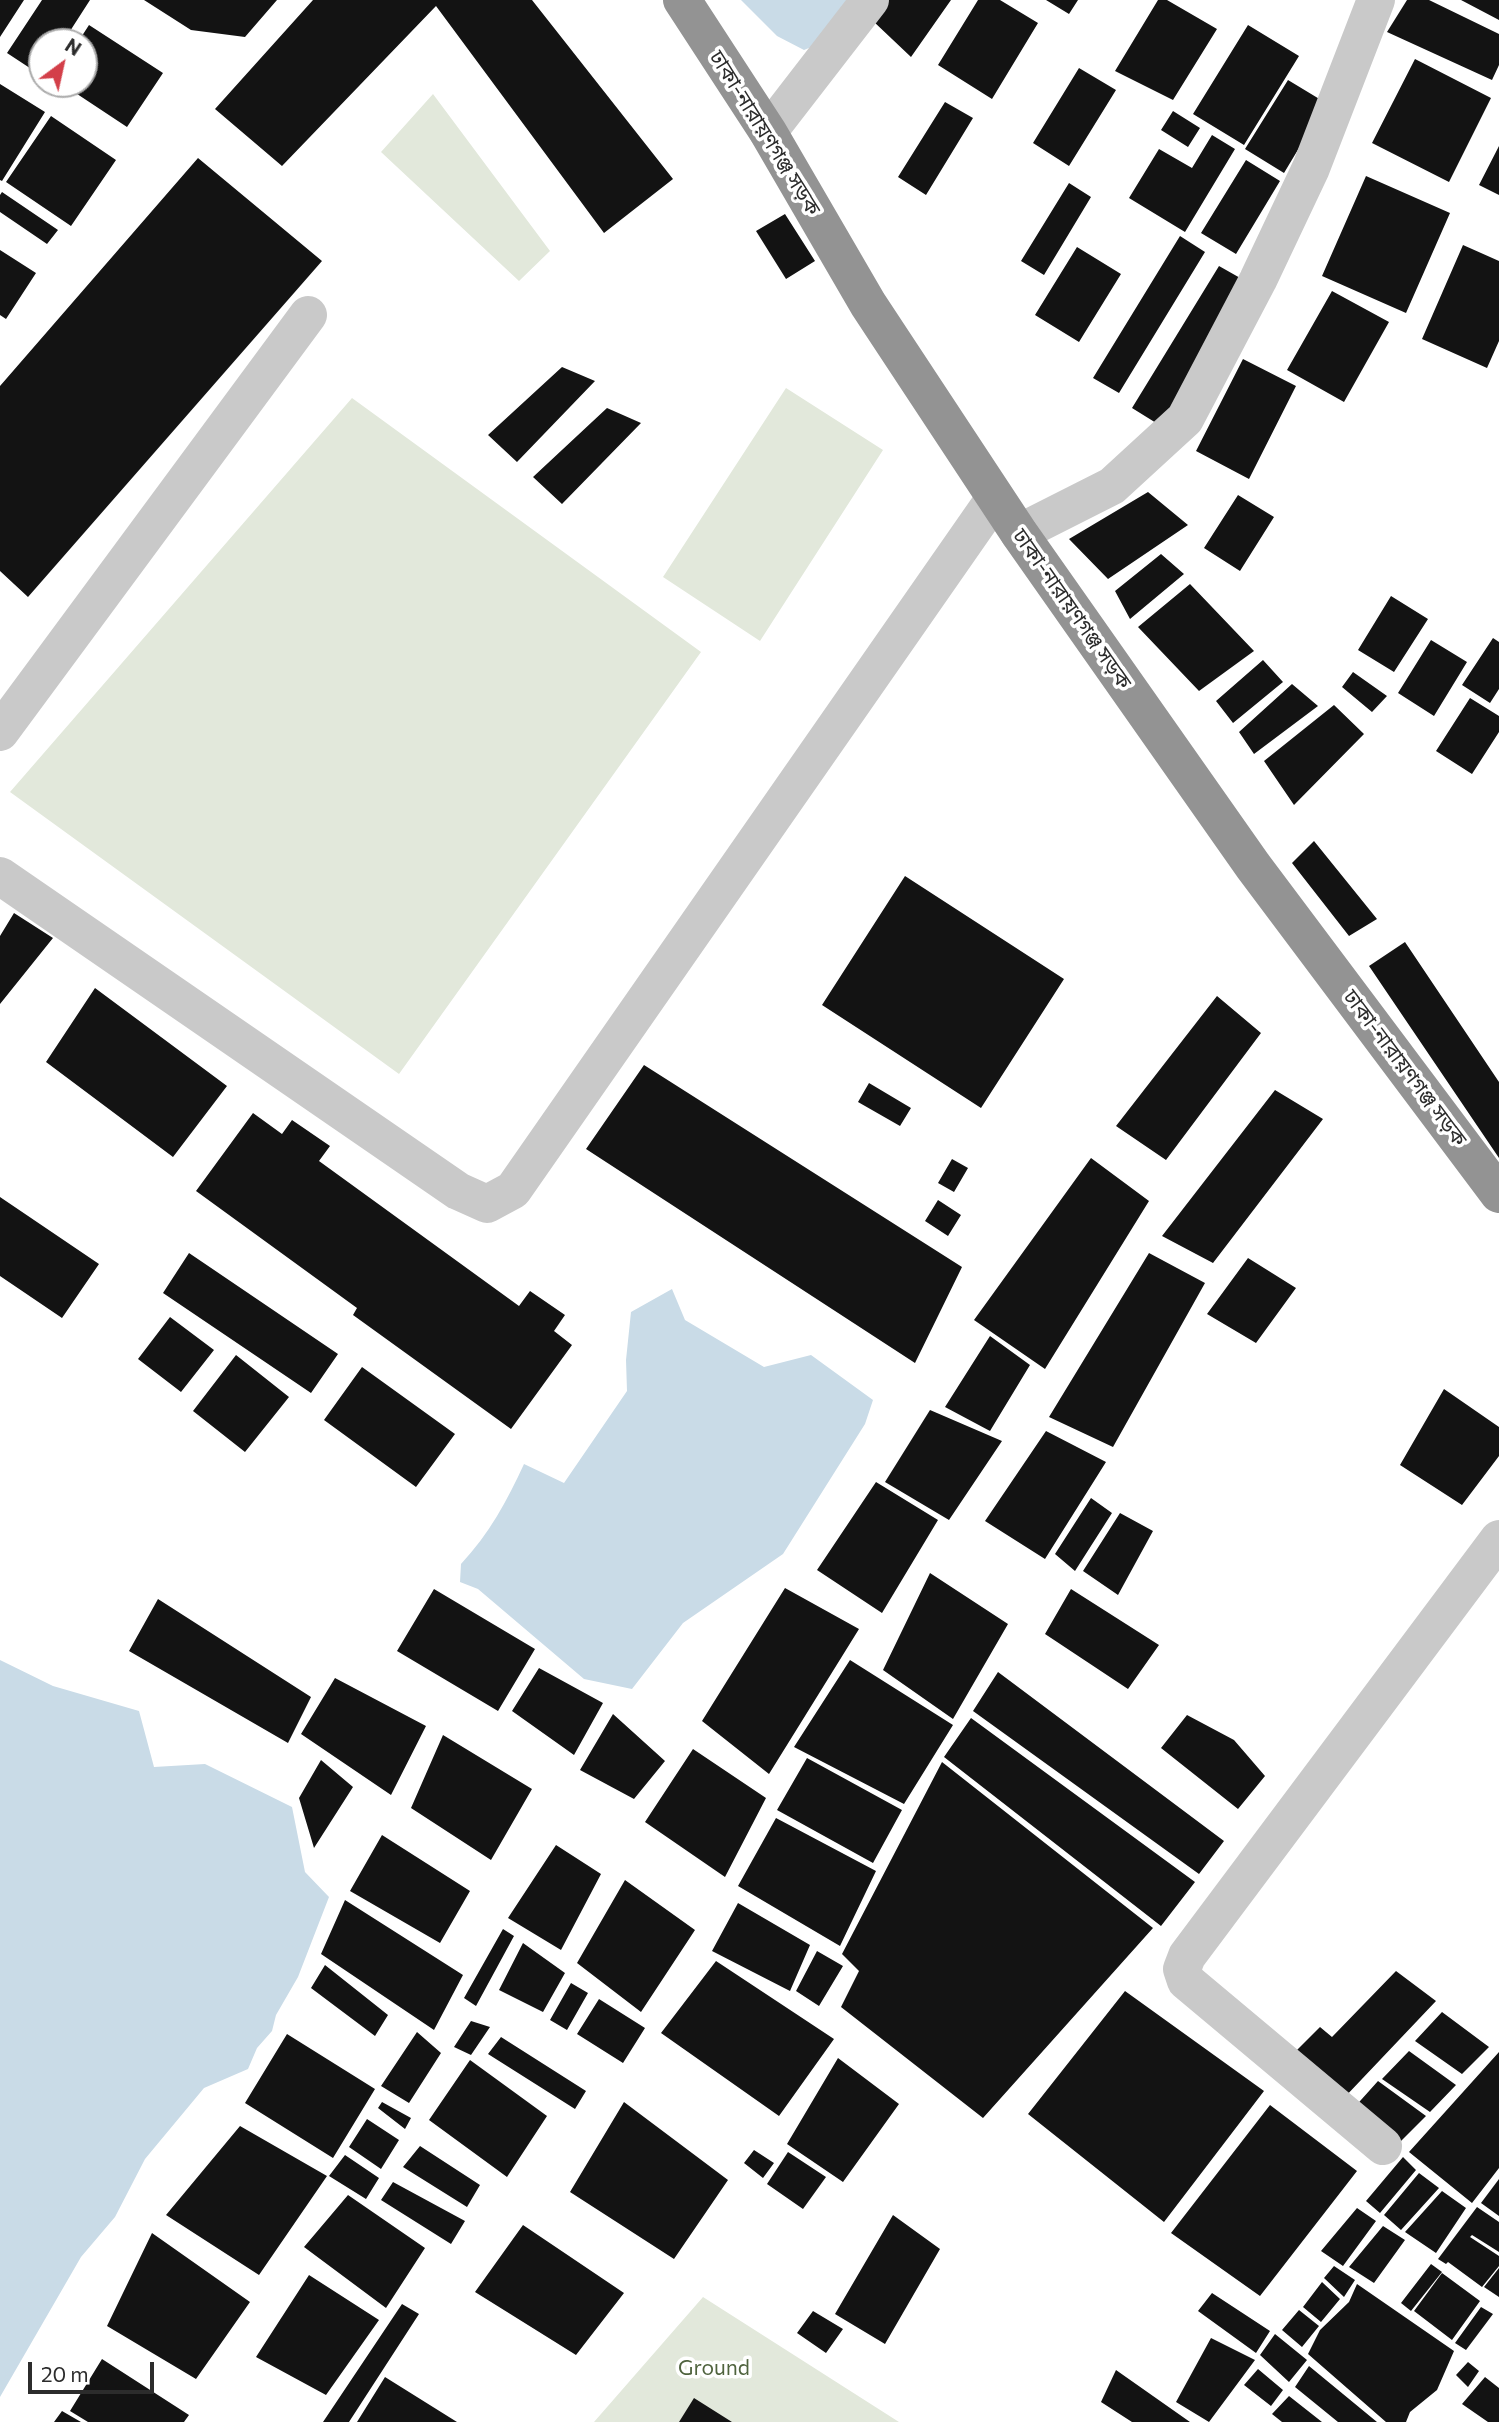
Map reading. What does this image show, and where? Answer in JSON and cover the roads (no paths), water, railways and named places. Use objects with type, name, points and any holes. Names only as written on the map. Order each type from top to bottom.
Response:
[{"type":"highway","name":"ঢাকা-নারায়ণগঞ্জ সড়ক","points":[[682,0],[768,132],[868,304],[995,498],[1253,866],[1499,1194]]},
{"type":"street","points":[[768,132],[870,0]]},
{"type":"street","points":[[1019,533],[1112,486],[1185,419],[1258,281],[1311,168],[1376,0]]},
{"type":"street","points":[[0,732],[308,315]]},
{"type":"street","points":[[0,876],[458,1192],[488,1204],[513,1190],[995,498]]},
{"type":"street","points":[[1383,2146],[1186,1982],[1182,1969],[1187,1956],[1499,1539]]},
{"type":"water","points":[[741,0],[855,0],[836,37],[804,50],[777,36]]},
{"type":"water","points":[[672,1289],[685,1320],[764,1367],[811,1355],[873,1400],[865,1424],[783,1554],[683,1623],[632,1689],[584,1679],[478,1589],[460,1582],[461,1564],[497,1517],[524,1464],[564,1483],[627,1391],[626,1360],[631,1312]]},
{"type":"water","points":[[0,1660],[53,1686],[139,1711],[154,1767],[205,1764],[292,1807],[305,1872],[329,1897],[298,1977],[276,2015],[272,2031],[257,2048],[248,2069],[204,2088],[145,2159],[115,2217],[81,2257],[0,2397]]},
{"type":"park label","name":"Ground","points":[[714,2368]]}]
